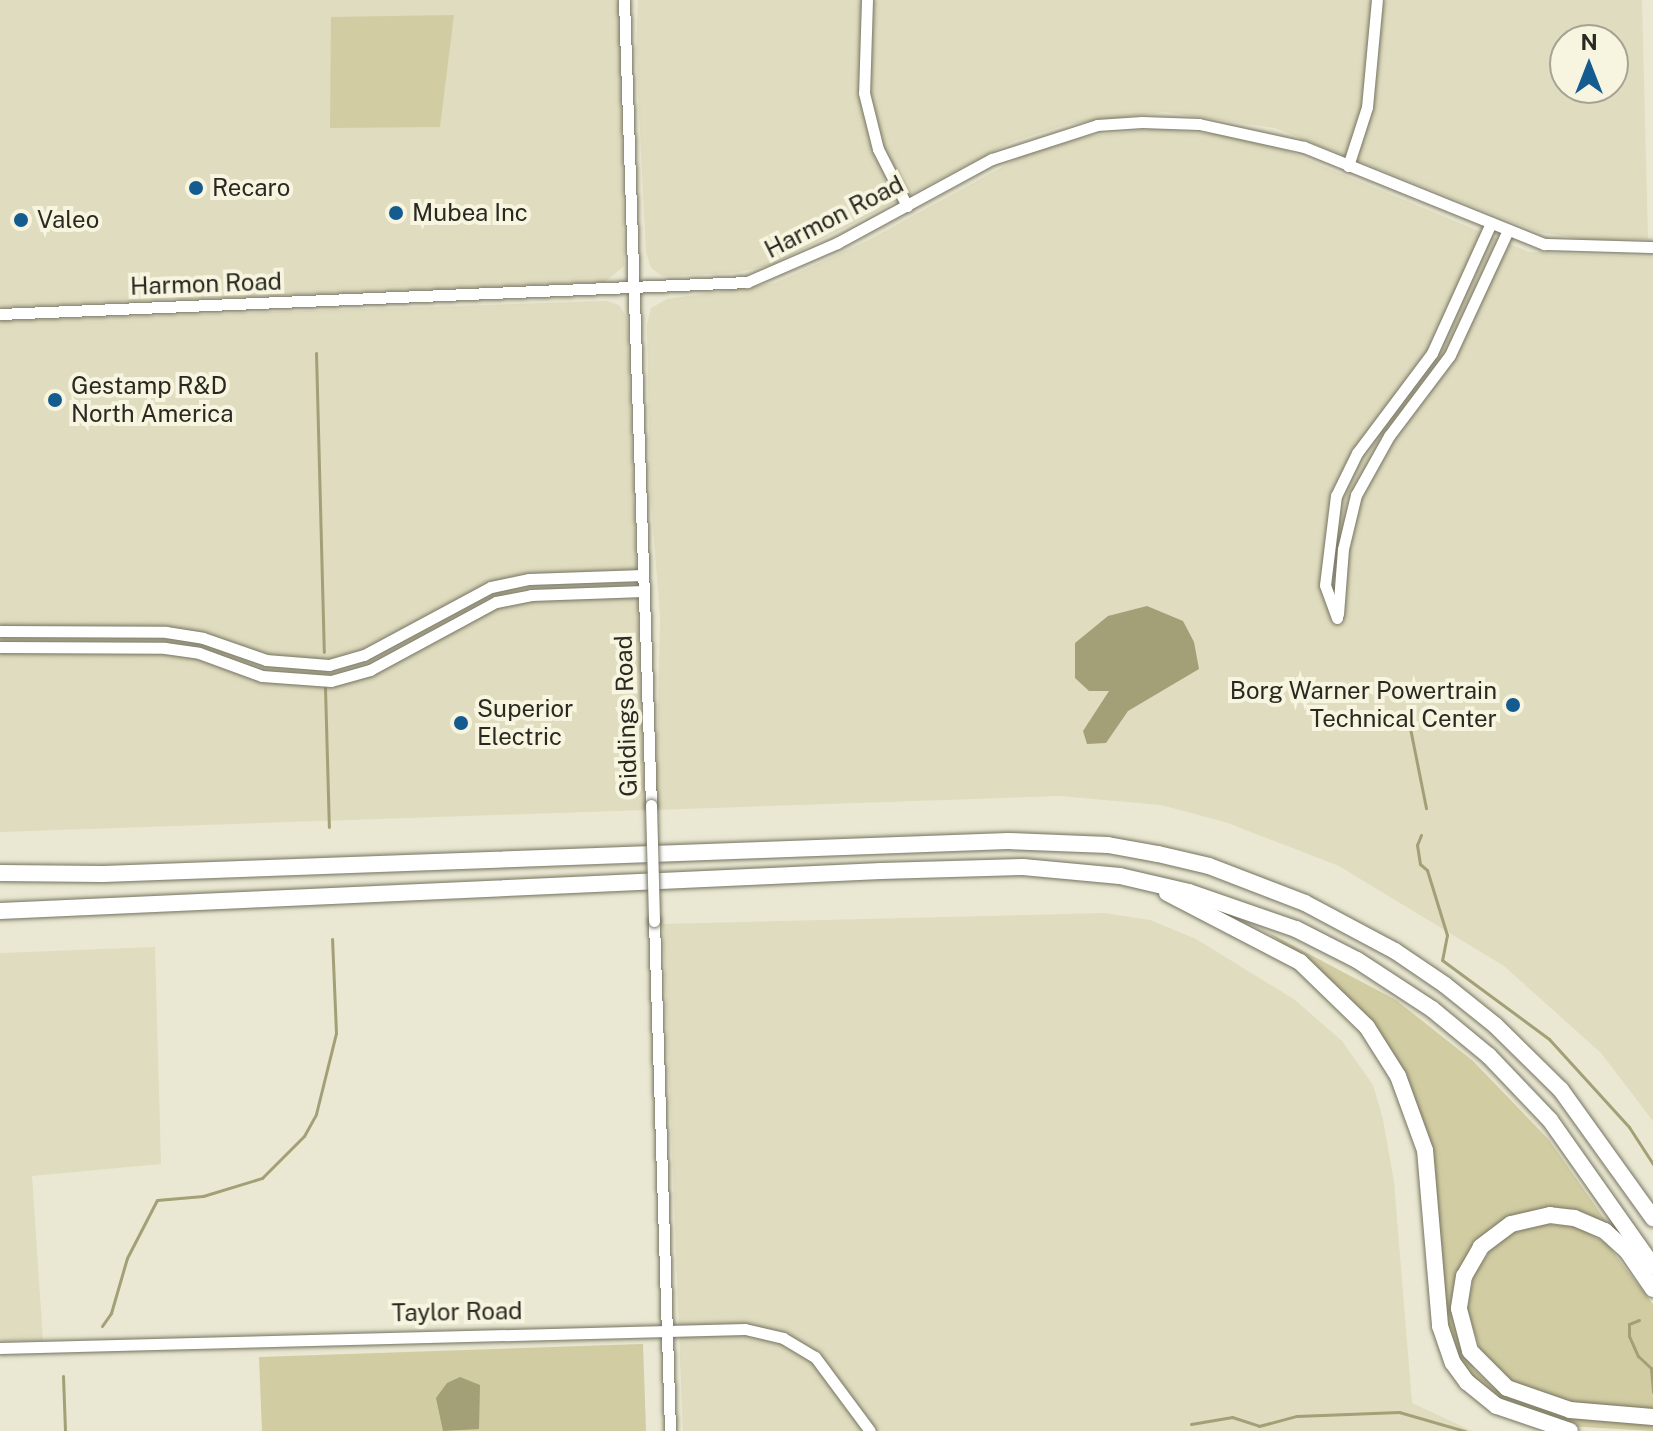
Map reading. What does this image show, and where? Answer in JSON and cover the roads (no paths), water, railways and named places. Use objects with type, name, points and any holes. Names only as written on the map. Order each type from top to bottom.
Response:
[{"type":"highway","points":[[0,873],[103,874],[1008,841],[1108,845],[1158,854],[1209,866],[1305,903],[1395,951],[1445,985],[1495,1025],[1561,1090],[1653,1218]]},
{"type":"highway","points":[[0,911],[991,868],[1057,870],[1144,882],[1234,905],[1296,929],[1357,960],[1432,1009],[1500,1066],[1550,1120],[1653,1266]]},
{"type":"highway","points":[[1144,882],[1284,952],[1329,986],[1367,1027],[1402,1084],[1425,1150],[1440,1326],[1453,1363],[1467,1382],[1497,1406],[1570,1431]]},
{"type":"highway","points":[[1653,1289],[1614,1238],[1585,1221],[1550,1215],[1511,1224],[1481,1247],[1464,1276],[1459,1309],[1470,1351],[1507,1388],[1570,1410],[1653,1417]]},
{"type":"street","name":"Giddings Road","points":[[624,0],[670,1431]]},
{"type":"street","points":[[867,0],[866,107],[878,149],[907,206]]},
{"type":"street","points":[[1348,166],[1367,107],[1377,0]]},
{"type":"street","name":"Harmon Road","points":[[0,314],[723,286],[773,275],[992,159],[1097,125],[1199,124],[1304,147],[1544,244],[1653,247]]},
{"type":"street","points":[[1491,223],[1432,353],[1357,453],[1336,496],[1325,585],[1337,618],[1343,549],[1356,495],[1389,436],[1443,368],[1508,230]]},
{"type":"street","points":[[0,631],[166,632],[203,638],[271,661],[329,665],[364,655],[491,587],[529,579],[643,575]]},
{"type":"street","points":[[0,647],[165,648],[199,653],[262,676],[331,681],[370,670],[496,602],[531,595],[644,591]]},
{"type":"street","name":"Taylor Road","points":[[0,1348],[745,1329],[793,1342],[831,1372],[870,1431]]},
{"type":"waterway","points":[[316,353],[324,652]]},
{"type":"waterway","points":[[325,688],[329,827]]},
{"type":"waterway","points":[[1409,723],[1426,808]]},
{"type":"waterway","points":[[1421,835],[1417,845],[1420,864],[1427,870],[1447,935],[1442,960],[1549,1039],[1629,1127],[1653,1164]]},
{"type":"waterway","points":[[102,1326],[111,1313],[127,1258],[157,1200],[203,1196],[262,1178],[304,1136],[316,1114],[336,1033],[332,939]]},
{"type":"waterway","points":[[1639,1320],[1629,1324],[1629,1336],[1638,1356],[1651,1368],[1653,1392]]},
{"type":"waterway","points":[[63,1376],[65,1431]]},
{"type":"waterway","points":[[1191,1424],[1232,1417],[1259,1426],[1297,1416],[1399,1412],[1465,1431]]},
{"type":"place","name":"Recaro","points":[[196,188]]},
{"type":"place","name":"Mubea Inc","points":[[396,213]]},
{"type":"place","name":"Valeo","points":[[21,220]]},
{"type":"place","name":"Gestamp R&D North America","points":[[55,400]]},
{"type":"place","name":"Borg Warner Powertrain Technical Center","points":[[1513,705]]},
{"type":"place","name":"Superior Electric","points":[[461,723]]}]
